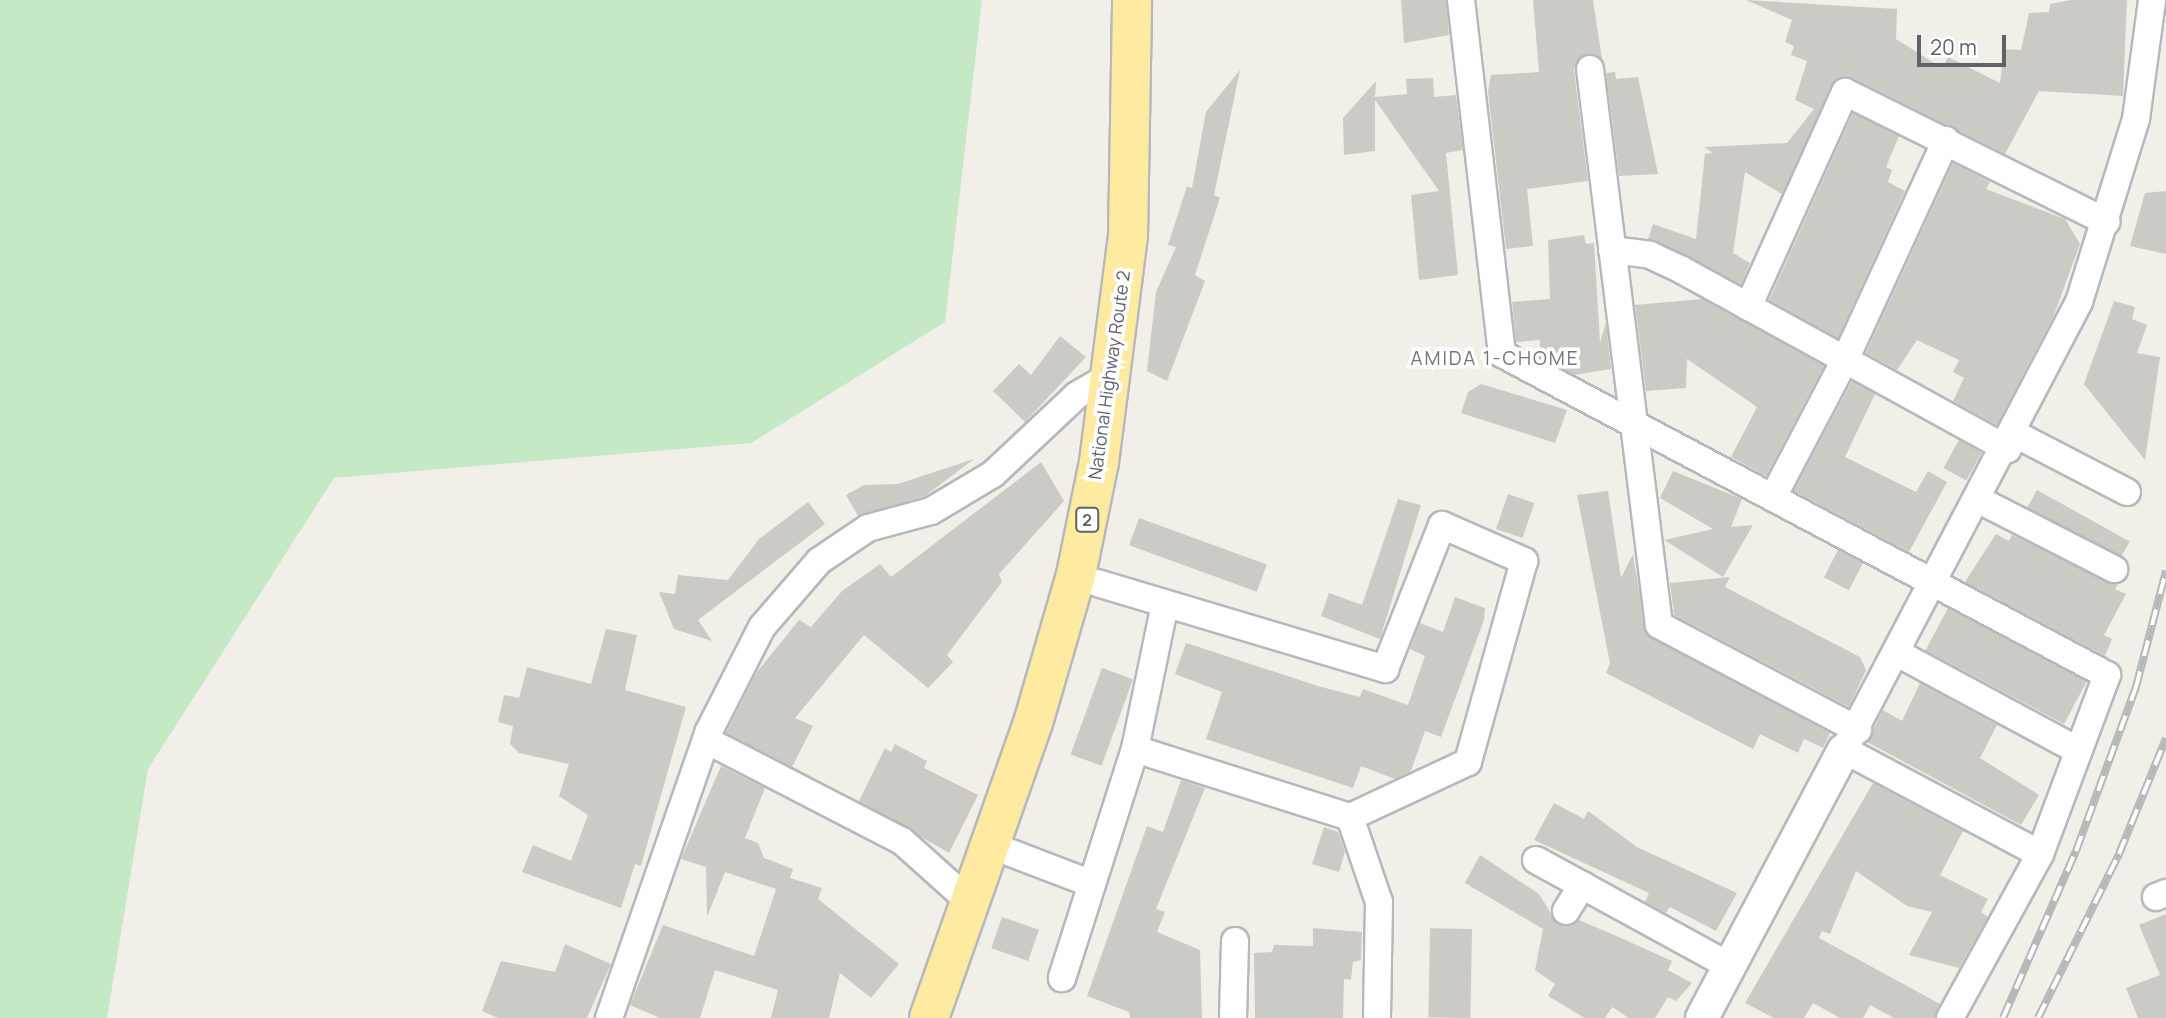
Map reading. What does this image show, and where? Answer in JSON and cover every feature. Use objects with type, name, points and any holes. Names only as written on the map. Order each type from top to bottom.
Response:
[{"type":"highway","name":"National Highway Route 2","points":[[929,1018],[990,845],[1076,575],[1110,376],[1128,236],[1132,0]]},
{"type":"street","points":[[1461,0],[1502,354],[1635,429],[1773,497],[2107,675],[2040,853],[1950,1018]]},
{"type":"street","points":[[1702,1018],[1899,654],[1933,583],[2011,441],[2079,302],[2107,222],[2136,119],[2152,0]]},
{"type":"street","points":[[1590,69],[1659,625],[2040,853]]},
{"type":"street","points":[[1748,307],[1845,92],[2107,222]]},
{"type":"street","points":[[1773,497],[1845,360],[1946,140]]},
{"type":"street","points":[[1612,250],[1650,256],[1845,360],[2011,441],[2127,492]]},
{"type":"street","points":[[609,1018],[706,740],[762,628],[819,561],[868,528],[931,511],[993,474],[1077,395],[1110,376]]},
{"type":"street","points":[[1979,500],[2114,569]]},
{"type":"street","points":[[1097,583],[1385,669],[1442,525],[1524,561],[1468,762],[1350,817],[1135,749]]},
{"type":"street","points":[[1135,749],[1062,978],[1065,966],[1135,749],[1165,604]]},
{"type":"street","points":[[1899,654],[2079,751]]},
{"type":"street","points":[[706,740],[902,841],[970,902]]},
{"type":"street","points":[[1350,817],[1379,902],[1377,1018]]},
{"type":"street","points":[[990,845],[1092,884]]},
{"type":"street","points":[[1536,860],[1730,966]]},
{"type":"street","points":[[1566,911],[1582,885]]},
{"type":"street","points":[[1233,1018],[1235,942]]},
{"type":"green space","points":[[0,0],[982,0],[945,322],[751,443],[334,478],[148,769],[107,1018],[0,1018]]},
{"type":"building","points":[[1401,0],[1446,0],[1449,35],[1404,43]]},
{"type":"building","points":[[1533,0],[1593,0],[1602,59],[1581,56],[1574,70],[1588,181],[1527,189],[1533,246],[1506,249],[1488,92],[1491,75],[1539,72]]},
{"type":"building","points":[[1746,0],[1897,9],[1896,39],[1942,68],[1948,57],[2000,83],[2004,49],[2021,50],[2029,13],[2049,12],[2050,4],[2071,0],[2127,0],[2123,96],[2039,91],[2005,154],[1852,78],[1837,79],[1782,194],[1745,172],[1733,253],[1750,263],[1741,284],[1648,239],[1653,224],[1696,239],[1705,154],[1713,153],[1704,147],[1787,143],[1814,109],[1795,100],[1807,61],[1791,55],[1794,46],[1785,42],[1792,20]]},
{"type":"building","points":[[1240,70],[1214,195],[1220,198],[1195,275],[1205,281],[1167,381],[1147,371],[1156,292],[1176,247],[1168,245],[1187,186],[1192,188],[1206,112]]},
{"type":"building","points":[[1615,72],[1616,79],[1638,77],[1658,174],[1619,176],[1606,73]]},
{"type":"building","points":[[1433,78],[1434,97],[1456,95],[1463,150],[1446,153],[1458,275],[1419,280],[1411,195],[1439,191],[1375,100],[1375,151],[1344,155],[1343,118],[1376,81],[1375,97],[1407,94],[1406,79]]},
{"type":"building","points":[[1853,113],[1899,136],[1886,167],[1892,170],[1888,182],[1905,191],[1838,338],[1769,300]]},
{"type":"building","points":[[1953,163],[1990,182],[1986,189],[2065,219],[2080,244],[2054,315],[1997,425],[1953,401],[1964,378],[1953,372],[1959,360],[1917,340],[1897,370],[1866,353]]},
{"type":"building","points":[[2166,191],[2166,254],[2130,246],[2145,193]]},
{"type":"building","points":[[1584,235],[1586,244],[1594,243],[1600,342],[1606,323],[1611,369],[1574,375],[1540,357],[1540,340],[1516,342],[1512,302],[1550,299],[1548,240]]},
{"type":"building","points":[[1702,299],[1824,366],[1766,476],[1731,457],[1757,407],[1687,359],[1686,388],[1646,391],[1635,305]]},
{"type":"building","points":[[2114,301],[2135,307],[2132,319],[2147,325],[2137,353],[2160,357],[2145,460],[2084,384]]},
{"type":"building","points":[[1060,336],[1086,357],[1025,422],[993,391],[1019,364],[1031,375]]},
{"type":"building","points":[[1852,381],[1875,394],[1845,457],[1916,492],[1928,471],[1947,482],[1909,552],[1794,491]]},
{"type":"building","points":[[1481,384],[1567,410],[1555,443],[1461,413],[1468,392]]},
{"type":"building","points":[[1959,440],[1982,453],[1966,481],[1943,468]]},
{"type":"building","points":[[974,459],[925,496],[858,516],[846,495],[864,485],[898,484]]},
{"type":"building","points":[[1041,462],[1064,501],[999,574],[1002,582],[947,655],[953,662],[928,688],[864,635],[795,718],[813,726],[792,767],[726,733],[757,672],[799,620],[811,627],[842,591],[880,564],[891,577]]},
{"type":"building","points":[[1673,471],[1742,499],[1731,527],[1753,525],[1723,577],[1664,540],[1713,529],[1660,498]]},
{"type":"building","points":[[2037,490],[2130,541],[2120,559],[2027,507]]},
{"type":"building","points":[[1608,491],[1621,578],[1633,554],[1646,634],[1830,733],[1823,748],[1804,739],[1798,753],[1760,734],[1753,749],[1606,673],[1610,663],[1577,495]]},
{"type":"building","points":[[1508,494],[1534,503],[1522,538],[1496,529]]},
{"type":"building","points":[[1398,499],[1421,505],[1380,639],[1321,616],[1329,593],[1362,605]]},
{"type":"building","points":[[808,502],[825,524],[698,620],[712,641],[674,629],[659,592],[675,594],[678,575],[728,580],[759,539]]},
{"type":"building","points":[[1139,518],[1267,565],[1257,592],[1129,545]]},
{"type":"building","points":[[1996,534],[2009,541],[2012,535],[2118,584],[2115,589],[2126,594],[2104,635],[2112,639],[2105,656],[1965,582]]},
{"type":"building","points":[[1838,550],[1863,563],[1849,590],[1824,578]]},
{"type":"building","points":[[1730,577],[1725,587],[1860,657],[1866,670],[1849,707],[1674,615],[1670,583]]},
{"type":"building","points":[[1455,597],[1485,608],[1484,620],[1441,737],[1425,731],[1411,771],[1395,779],[1361,766],[1353,788],[1206,739],[1222,692],[1175,674],[1186,643],[1318,686],[1360,697],[1363,689],[1408,705],[1425,656],[1410,649],[1420,623],[1443,632]]},
{"type":"building","points":[[1948,608],[2087,682],[2064,724],[1925,650]]},
{"type":"building","points":[[606,629],[637,635],[625,690],[686,707],[641,866],[635,864],[621,908],[522,872],[533,845],[571,861],[588,815],[559,796],[569,764],[519,753],[510,744],[513,726],[498,722],[504,695],[519,698],[527,667],[591,684]]},
{"type":"building","points":[[1102,668],[1133,679],[1102,766],[1071,754]]},
{"type":"building","points":[[1920,683],[1997,725],[1980,758],[2039,795],[2021,825],[1867,742],[1883,710],[1902,721]]},
{"type":"building","points":[[895,744],[927,761],[924,768],[978,795],[949,853],[859,801],[885,748],[891,752]]},
{"type":"building","points":[[721,766],[765,788],[745,838],[758,843],[764,858],[793,869],[790,878],[822,888],[818,899],[899,964],[871,998],[840,973],[829,1018],[771,1018],[778,990],[715,970],[700,1018],[660,1018],[630,1005],[663,925],[754,956],[776,889],[725,872],[707,917],[706,867],[681,859]]},
{"type":"building","points":[[1181,780],[1205,788],[1156,909],[1165,912],[1157,932],[1200,950],[1202,1018],[1130,1018],[1129,1012],[1087,996],[1147,826],[1163,832]]},
{"type":"building","points":[[1873,783],[1963,831],[1940,875],[1988,899],[1981,912],[1988,917],[1959,968],[1909,955],[1932,912],[1907,906],[1856,871],[1830,934],[1822,931],[1819,938],[1940,1004],[1934,1018],[1894,1018],[1870,1005],[1863,1018],[1840,1018],[1813,1003],[1804,1018],[1774,1018],[1745,1003]]},
{"type":"building","points":[[1554,803],[1584,819],[1588,811],[1637,847],[1737,893],[1716,931],[1670,907],[1666,913],[1645,902],[1649,893],[1534,840]]},
{"type":"building","points":[[1324,827],[1338,832],[1345,852],[1339,872],[1312,864]]},
{"type":"building","points":[[1480,855],[1539,894],[1558,925],[1579,920],[1621,938],[1672,961],[1668,970],[1692,983],[1676,1001],[1668,997],[1655,1018],[1629,1018],[1612,1007],[1605,1018],[1585,1018],[1548,996],[1555,984],[1535,970],[1543,929],[1465,883]]},
{"type":"building","points":[[2166,914],[2166,1018],[2138,1018],[2126,988],[2160,975],[2139,925]]},
{"type":"building","points":[[1002,917],[1039,930],[1028,961],[991,948]]},
{"type":"building","points":[[1313,928],[1362,932],[1361,960],[1353,962],[1351,980],[1344,979],[1343,1018],[1255,1018],[1254,953],[1272,952],[1274,945],[1313,946]]},
{"type":"building","points":[[1430,928],[1472,929],[1470,1018],[1428,1017]]},
{"type":"building","points":[[565,944],[611,964],[587,1018],[498,1018],[482,1011],[501,961],[555,972]]},
{"type":"railway","points":[[2003,1018],[2076,851],[2136,687],[2166,571]]},
{"type":"railway","points":[[2038,1018],[2119,854],[2166,738]]},
{"type":"district","name":"AMIDA 1-CHOME","points":[[1495,359]]}]
